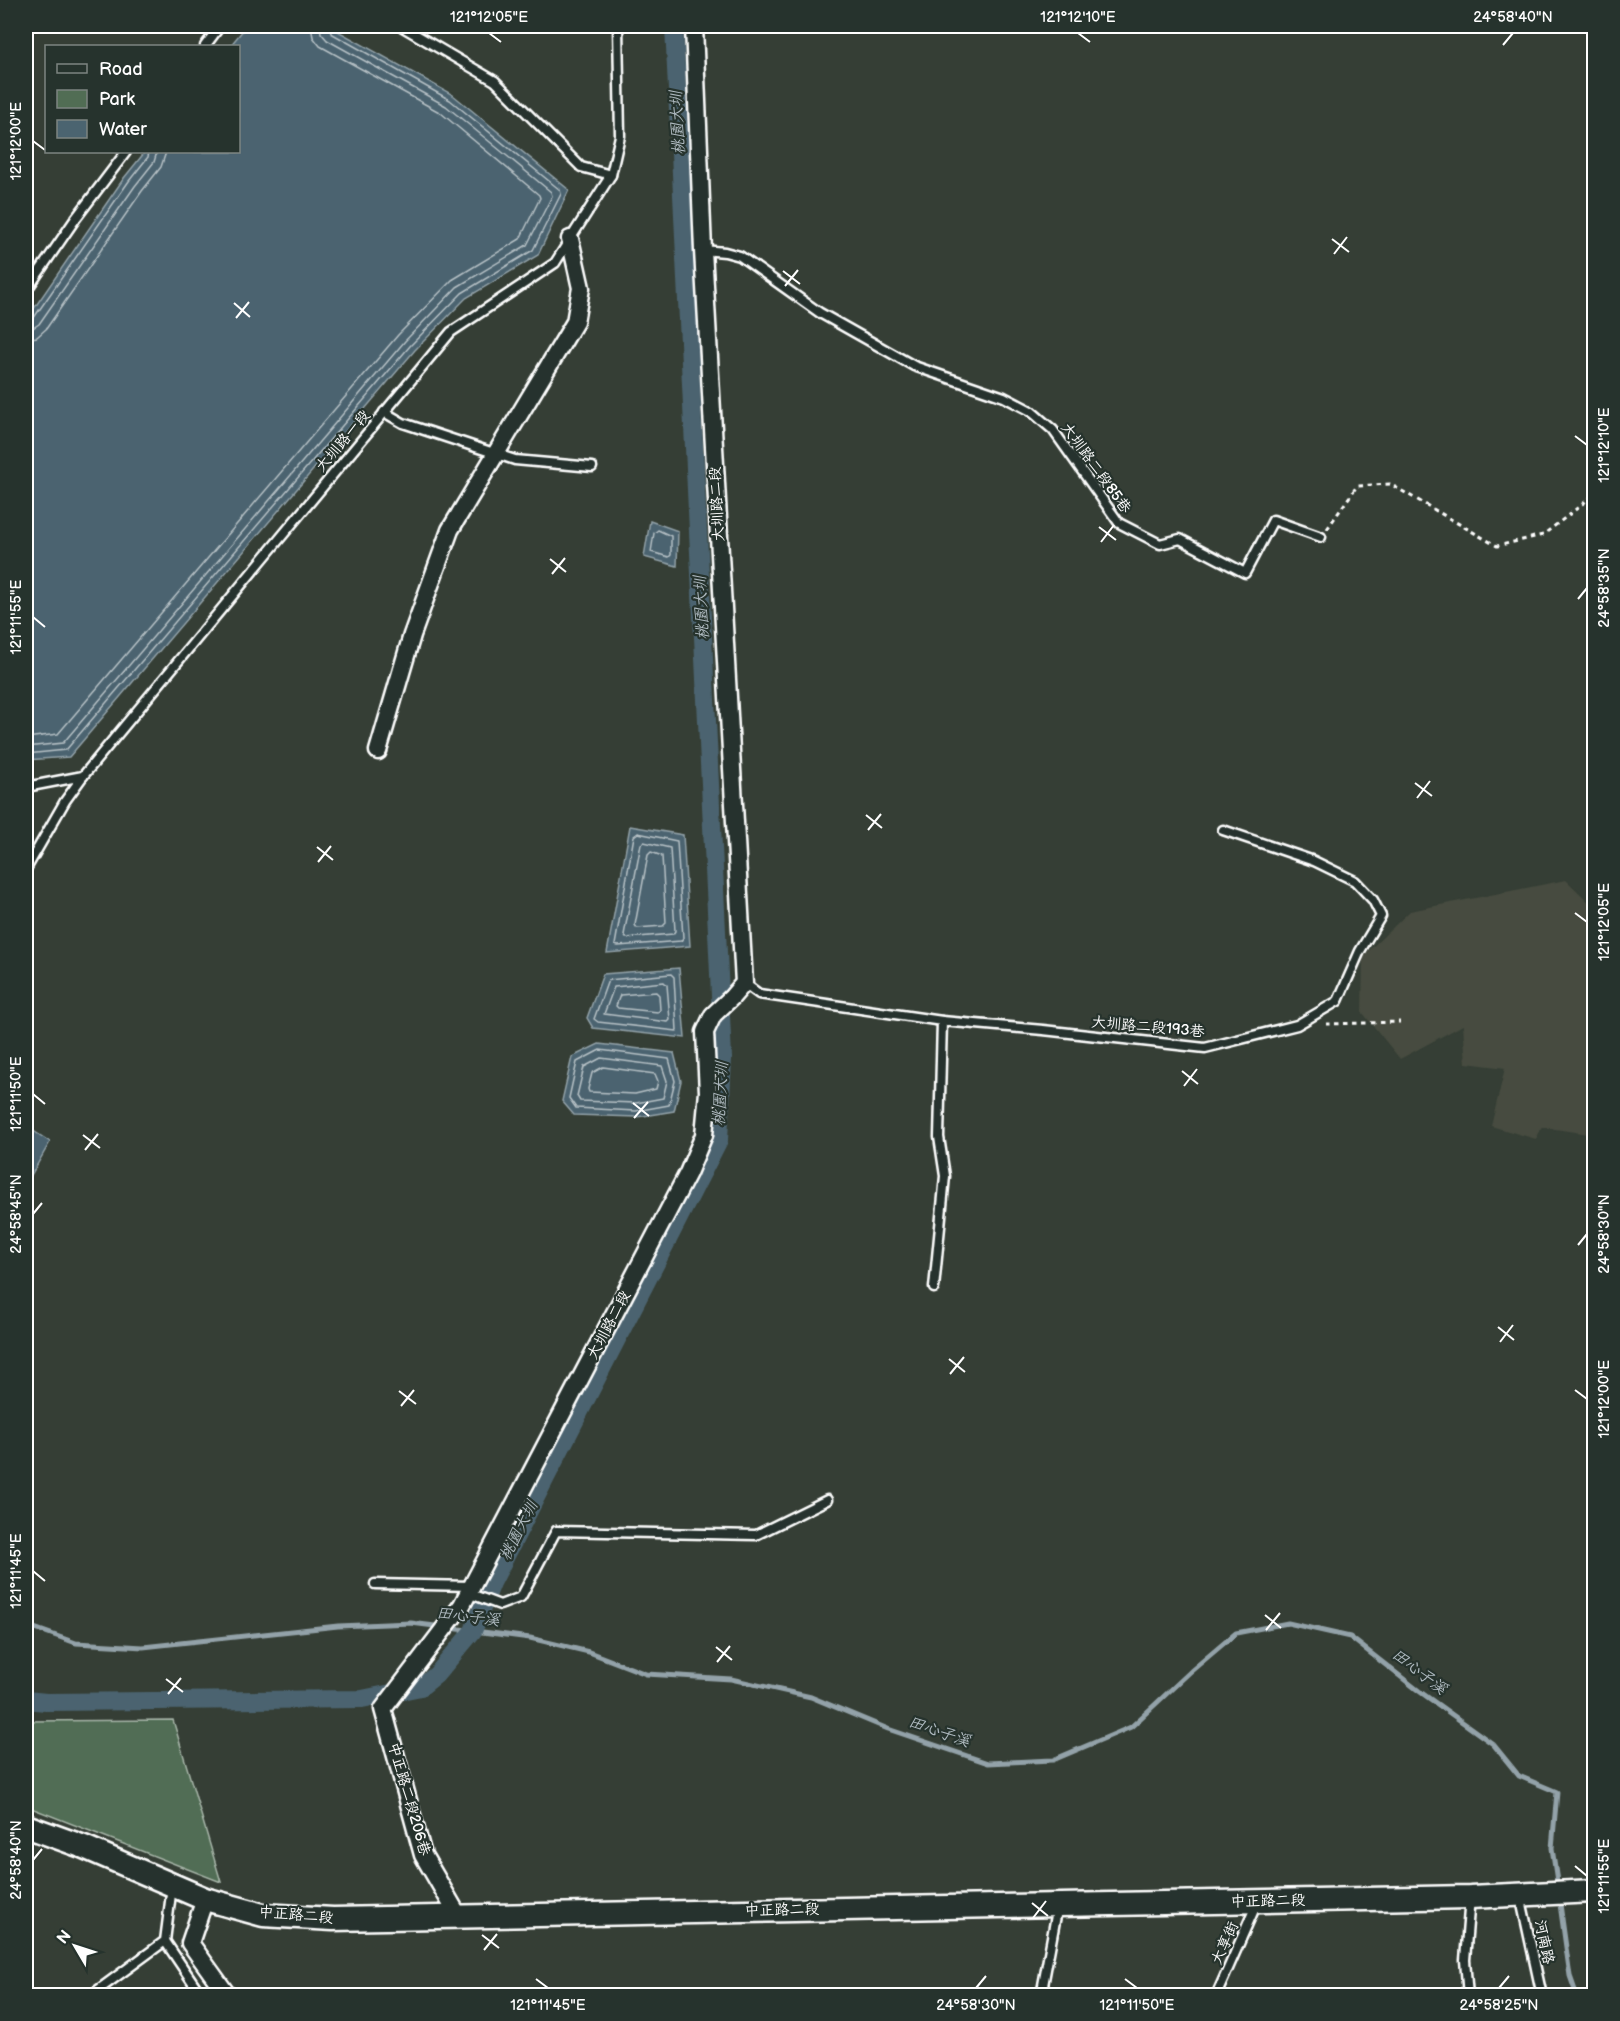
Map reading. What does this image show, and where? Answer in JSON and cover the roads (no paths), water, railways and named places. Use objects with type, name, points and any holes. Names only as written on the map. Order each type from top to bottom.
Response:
[{"type":"main road","name":"中正路二段","points":[[26,1826],[84,1847],[205,1899],[263,1915],[333,1919],[1258,1901],[1592,1892]]},
{"type":"street","name":"大圳路二段","points":[[382,1709],[469,1595],[692,1164],[704,1135],[707,1103],[705,1032],[713,1015],[744,983],[703,250],[694,26]]},
{"type":"street","points":[[378,751],[412,635],[450,530],[575,322],[582,288],[570,239]]},
{"type":"street","name":"中正路二段206巷","points":[[382,1709],[423,1855],[459,1917]]},
{"type":"street","points":[[205,1899],[190,1942],[228,1995]]},
{"type":"lane","points":[[206,45],[220,26]]},
{"type":"lane","points":[[401,26],[495,81],[581,167],[611,176]]},
{"type":"lane","name":"大圳路一段","points":[[26,869],[65,801],[83,776],[451,332],[555,263],[611,176],[620,136],[618,26]]},
{"type":"lane","points":[[26,291],[76,218],[125,153]]},
{"type":"lane","name":"大圳路二段85巷","points":[[703,250],[740,256],[820,313],[914,366],[1004,397],[1031,411],[1053,430],[1119,524],[1160,544],[1180,539],[1245,573],[1273,520],[1321,537]]},
{"type":"lane","points":[[384,412],[403,423],[515,460],[592,466]]},
{"type":"lane","points":[[26,787],[83,776]]},
{"type":"lane","name":"大圳路二段193巷","points":[[744,983],[759,994],[942,1021],[1205,1048],[1297,1025],[1338,1000],[1360,951],[1381,916],[1373,900],[1355,881],[1314,861],[1223,830]]},
{"type":"lane","points":[[934,1288],[945,1176],[939,1137],[942,1021]]},
{"type":"lane","points":[[375,1584],[469,1595],[500,1605],[521,1597],[556,1531],[756,1535],[827,1500]]},
{"type":"lane","points":[[172,1886],[165,1941],[201,1995]]},
{"type":"lane","name":"河南路","points":[[1520,1894],[1542,1995]]},
{"type":"lane","points":[[1468,1995],[1465,1960],[1470,1896]]},
{"type":"lane","name":"大享街","points":[[1216,1995],[1258,1901]]},
{"type":"lane","points":[[1041,1995],[1058,1905]]},
{"type":"lane","points":[[90,1995],[165,1941]]},
{"type":"water","points":[[263,26],[329,26],[453,95],[569,190],[538,255],[466,298],[415,350],[69,757],[26,760],[26,320],[124,178],[144,153],[240,153],[240,45],[231,45],[244,29]]},
{"type":"water","points":[[650,521],[678,531],[677,566],[644,557]]},
{"type":"water","points":[[630,826],[683,835],[690,946],[607,953]]},
{"type":"water","points":[[679,968],[685,1038],[593,1028],[587,1018],[603,974]]},
{"type":"water","points":[[599,1044],[674,1053],[681,1081],[674,1111],[637,1117],[574,1115],[562,1101],[572,1057]]},
{"type":"water","points":[[26,1126],[50,1142],[26,1184]]},
{"type":"waterway","name":"桃園大圳","points":[[26,1700],[46,1702],[362,1699],[421,1687],[436,1675],[473,1631],[492,1583],[719,1140],[723,1058],[674,26]]},
{"type":"waterway","name":"田心子溪","points":[[26,1625],[76,1643],[143,1647],[338,1626],[411,1623],[530,1638],[589,1652],[646,1674],[731,1679],[811,1697],[888,1729],[988,1763],[1053,1760],[1131,1727],[1236,1633],[1288,1623],[1350,1637],[1419,1691],[1493,1744],[1519,1776],[1557,1792],[1552,1848],[1558,1888]]},
{"type":"waterway","name":"田心子溪","points":[[1559,1897],[1570,1976],[1577,1996]]}]
